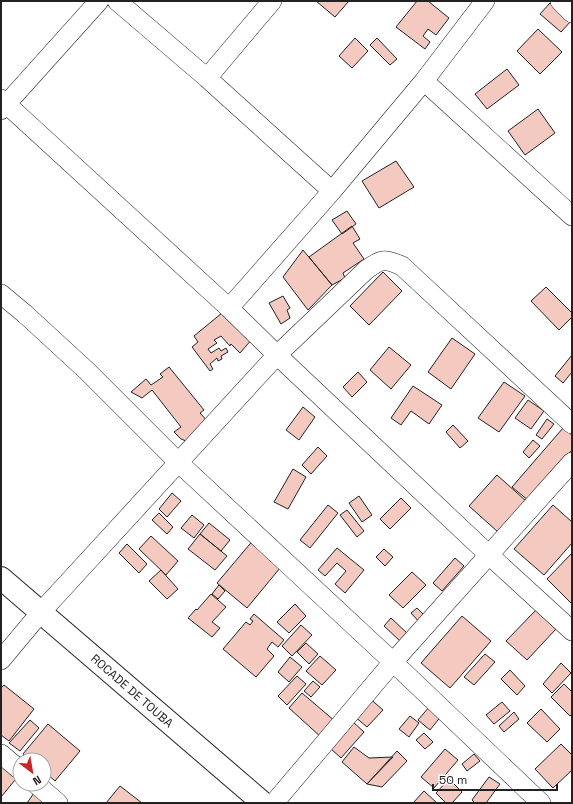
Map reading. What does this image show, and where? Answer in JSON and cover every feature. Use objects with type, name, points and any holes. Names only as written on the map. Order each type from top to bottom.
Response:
[{"type":"main road","name":"ROCADE DE TOUBA","points":[[1,578],[263,803]]},
{"type":"street","points":[[99,1],[3,104],[229,308],[489,555],[572,631]]},
{"type":"street","points":[[117,1],[207,78],[332,192]]},
{"type":"street","points":[[207,78],[272,1]]},
{"type":"street","points":[[229,308],[332,192],[424,81],[485,1]]},
{"type":"street","points":[[560,1],[572,13]]},
{"type":"street","points":[[424,81],[572,216]]},
{"type":"street","points":[[1,660],[41,612],[277,355],[366,270],[377,262],[388,260],[402,266],[413,275],[572,424]]},
{"type":"street","points":[[1,294],[87,371],[178,462],[393,662],[541,803]]},
{"type":"street","points":[[274,803],[393,662],[572,462]]},
{"type":"street","points":[[1,754],[12,763]]},
{"type":"street","points":[[45,792],[58,803]]},
{"type":"building","points":[[316,1],[349,1],[335,17]]},
{"type":"building","points":[[417,1],[428,1],[449,18],[436,35],[428,29],[423,36],[430,42],[425,49],[396,27]]},
{"type":"building","points":[[550,3],[571,21],[561,32],[540,14]]},
{"type":"building","points":[[538,29],[562,52],[540,74],[517,51]]},
{"type":"building","points":[[355,38],[368,51],[352,68],[339,56]]},
{"type":"building","points":[[377,38],[397,59],[390,65],[370,45]]},
{"type":"building","points":[[507,69],[519,85],[487,109],[475,94]]},
{"type":"building","points":[[538,109],[555,133],[525,155],[508,131]]},
{"type":"building","points":[[396,161],[414,187],[379,208],[362,181]]},
{"type":"building","points":[[347,211],[356,224],[342,234],[332,220]]},
{"type":"building","points":[[352,226],[360,239],[353,243],[364,259],[343,273],[345,278],[332,285],[309,257]]},
{"type":"building","points":[[303,250],[332,285],[308,310],[283,277]]},
{"type":"building","points":[[383,272],[402,291],[369,325],[350,306]]},
{"type":"building","points":[[546,287],[572,313],[572,317],[559,330],[531,301]]},
{"type":"building","points":[[283,296],[290,308],[287,310],[290,318],[281,324],[269,303]]},
{"type":"building","points":[[222,313],[253,338],[240,353],[231,344],[230,346],[221,336],[214,340],[217,343],[208,349],[211,353],[219,348],[221,351],[226,348],[228,352],[221,356],[222,359],[218,361],[217,358],[210,364],[213,369],[210,371],[192,347],[198,342],[194,336]]},
{"type":"building","points":[[452,338],[475,354],[451,389],[428,372]]},
{"type":"building","points":[[389,347],[411,365],[391,389],[370,370]]},
{"type":"building","points":[[572,355],[572,372],[563,383],[555,376]]},
{"type":"building","points":[[169,367],[204,410],[200,413],[209,423],[191,443],[181,439],[174,432],[181,427],[152,390],[142,398],[131,392],[146,379],[151,385],[163,377],[160,374]]},
{"type":"building","points":[[358,372],[367,382],[352,397],[343,387]]},
{"type":"building","points":[[504,382],[525,396],[499,432],[478,418]]},
{"type":"building","points":[[413,386],[442,405],[429,424],[411,411],[401,425],[391,418]]},
{"type":"building","points":[[528,400],[544,411],[531,429],[515,418]]},
{"type":"building","points":[[303,407],[315,417],[299,440],[286,430]]},
{"type":"building","points":[[547,419],[554,424],[542,439],[536,435]]},
{"type":"building","points":[[453,425],[468,441],[460,448],[446,432]]},
{"type":"building","points":[[563,428],[572,435],[572,450],[529,501],[512,487]]},
{"type":"building","points":[[533,440],[540,446],[529,458],[523,452]]},
{"type":"building","points":[[318,447],[327,456],[311,474],[302,465]]},
{"type":"building","points":[[293,469],[306,477],[288,509],[274,502]]},
{"type":"building","points":[[497,475],[526,501],[498,532],[469,506]]},
{"type":"building","points":[[172,493],[181,501],[167,517],[159,509]]},
{"type":"building","points":[[359,496],[372,515],[362,522],[349,503]]},
{"type":"building","points":[[401,498],[411,508],[390,529],[380,519]]},
{"type":"building","points":[[328,505],[338,513],[310,548],[300,540]]},
{"type":"building","points":[[553,505],[572,522],[572,543],[544,575],[514,549]]},
{"type":"building","points":[[347,510],[364,531],[357,537],[340,515]]},
{"type":"building","points":[[159,513],[173,527],[167,534],[152,520]]},
{"type":"building","points":[[192,515],[204,525],[194,538],[181,528]]},
{"type":"building","points":[[209,523],[230,540],[221,551],[200,534]]},
{"type":"building","points":[[200,534],[227,556],[215,570],[188,549]]},
{"type":"building","points":[[151,536],[178,561],[166,575],[139,549]]},
{"type":"building","points":[[255,538],[285,562],[247,608],[217,583]]},
{"type":"building","points":[[127,544],[147,564],[139,573],[119,553]]},
{"type":"building","points":[[337,548],[364,570],[345,593],[335,584],[346,571],[337,563],[325,576],[318,570]]},
{"type":"building","points":[[384,549],[393,557],[385,566],[376,557]]},
{"type":"building","points":[[572,553],[572,604],[547,579]]},
{"type":"building","points":[[455,558],[464,566],[442,591],[433,583]]},
{"type":"building","points":[[161,570],[178,589],[167,599],[149,581]]},
{"type":"building","points":[[412,572],[426,585],[403,608],[389,595]]},
{"type":"building","points":[[219,585],[225,591],[218,599],[212,594]]},
{"type":"building","points":[[211,594],[226,607],[212,622],[220,628],[212,637],[188,618]]},
{"type":"building","points":[[295,604],[306,616],[289,633],[277,622]]},
{"type":"building","points":[[417,608],[426,617],[420,623],[411,613]]},
{"type":"building","points":[[536,610],[556,629],[527,660],[506,641]]},
{"type":"building","points":[[254,614],[284,640],[278,647],[272,642],[267,649],[274,656],[256,677],[223,649],[246,622],[250,625],[253,621],[250,619]]},
{"type":"building","points":[[462,616],[491,641],[450,688],[421,663]]},
{"type":"building","points":[[391,618],[408,634],[400,641],[384,626]]},
{"type":"building","points":[[301,625],[312,635],[292,656],[282,646]]},
{"type":"building","points":[[306,643],[318,654],[309,664],[297,652]]},
{"type":"building","points":[[485,654],[495,662],[474,685],[464,677]]},
{"type":"building","points":[[320,656],[336,670],[322,685],[306,671]]},
{"type":"building","points":[[290,657],[302,667],[289,682],[278,672]]},
{"type":"building","points":[[561,663],[571,673],[552,693],[543,684]]},
{"type":"building","points":[[510,670],[525,686],[517,695],[501,679]]},
{"type":"building","points":[[297,676],[306,684],[287,705],[278,696]]},
{"type":"building","points":[[313,681],[320,687],[311,697],[304,691]]},
{"type":"building","points":[[564,684],[572,692],[572,714],[570,716],[551,697]]},
{"type":"building","points":[[4,685],[34,709],[9,741],[1,735],[1,688]]},
{"type":"building","points":[[302,693],[336,722],[322,738],[289,708]]},
{"type":"building","points":[[367,696],[383,710],[367,727],[354,716]]},
{"type":"building","points":[[502,702],[510,711],[494,724],[486,715]]},
{"type":"building","points":[[430,706],[442,715],[430,730],[418,720]]},
{"type":"building","points":[[541,709],[560,729],[547,742],[527,723]]},
{"type":"building","points":[[514,712],[519,719],[504,732],[499,726]]},
{"type":"building","points":[[410,716],[419,723],[409,737],[399,729]]},
{"type":"building","points":[[30,720],[39,728],[20,751],[9,743]]},
{"type":"building","points":[[353,722],[364,732],[341,758],[330,748]]},
{"type":"building","points":[[48,724],[80,751],[55,781],[52,778],[52,752],[25,752]]},
{"type":"building","points":[[424,733],[433,742],[425,749],[416,740]]},
{"type":"building","points":[[561,744],[572,755],[572,770],[553,788],[535,769]]},
{"type":"building","points":[[354,747],[369,758],[393,757],[367,784],[342,762]]},
{"type":"building","points":[[445,749],[458,760],[434,788],[421,777]]},
{"type":"building","points":[[397,751],[407,761],[382,787],[367,784]]},
{"type":"building","points":[[474,754],[480,761],[467,771],[462,764]]},
{"type":"building","points":[[6,762],[12,767],[12,784],[1,797],[1,769]]},
{"type":"building","points":[[489,777],[500,784],[486,803],[475,803],[472,800]]},
{"type":"building","points":[[449,779],[462,792],[452,803],[446,803],[436,793]]},
{"type":"building","points":[[120,786],[142,803],[106,803]]},
{"type":"building","points":[[424,791],[437,803],[413,803]]},
{"type":"building","points":[[35,792],[39,792],[55,803],[27,803]]}]
